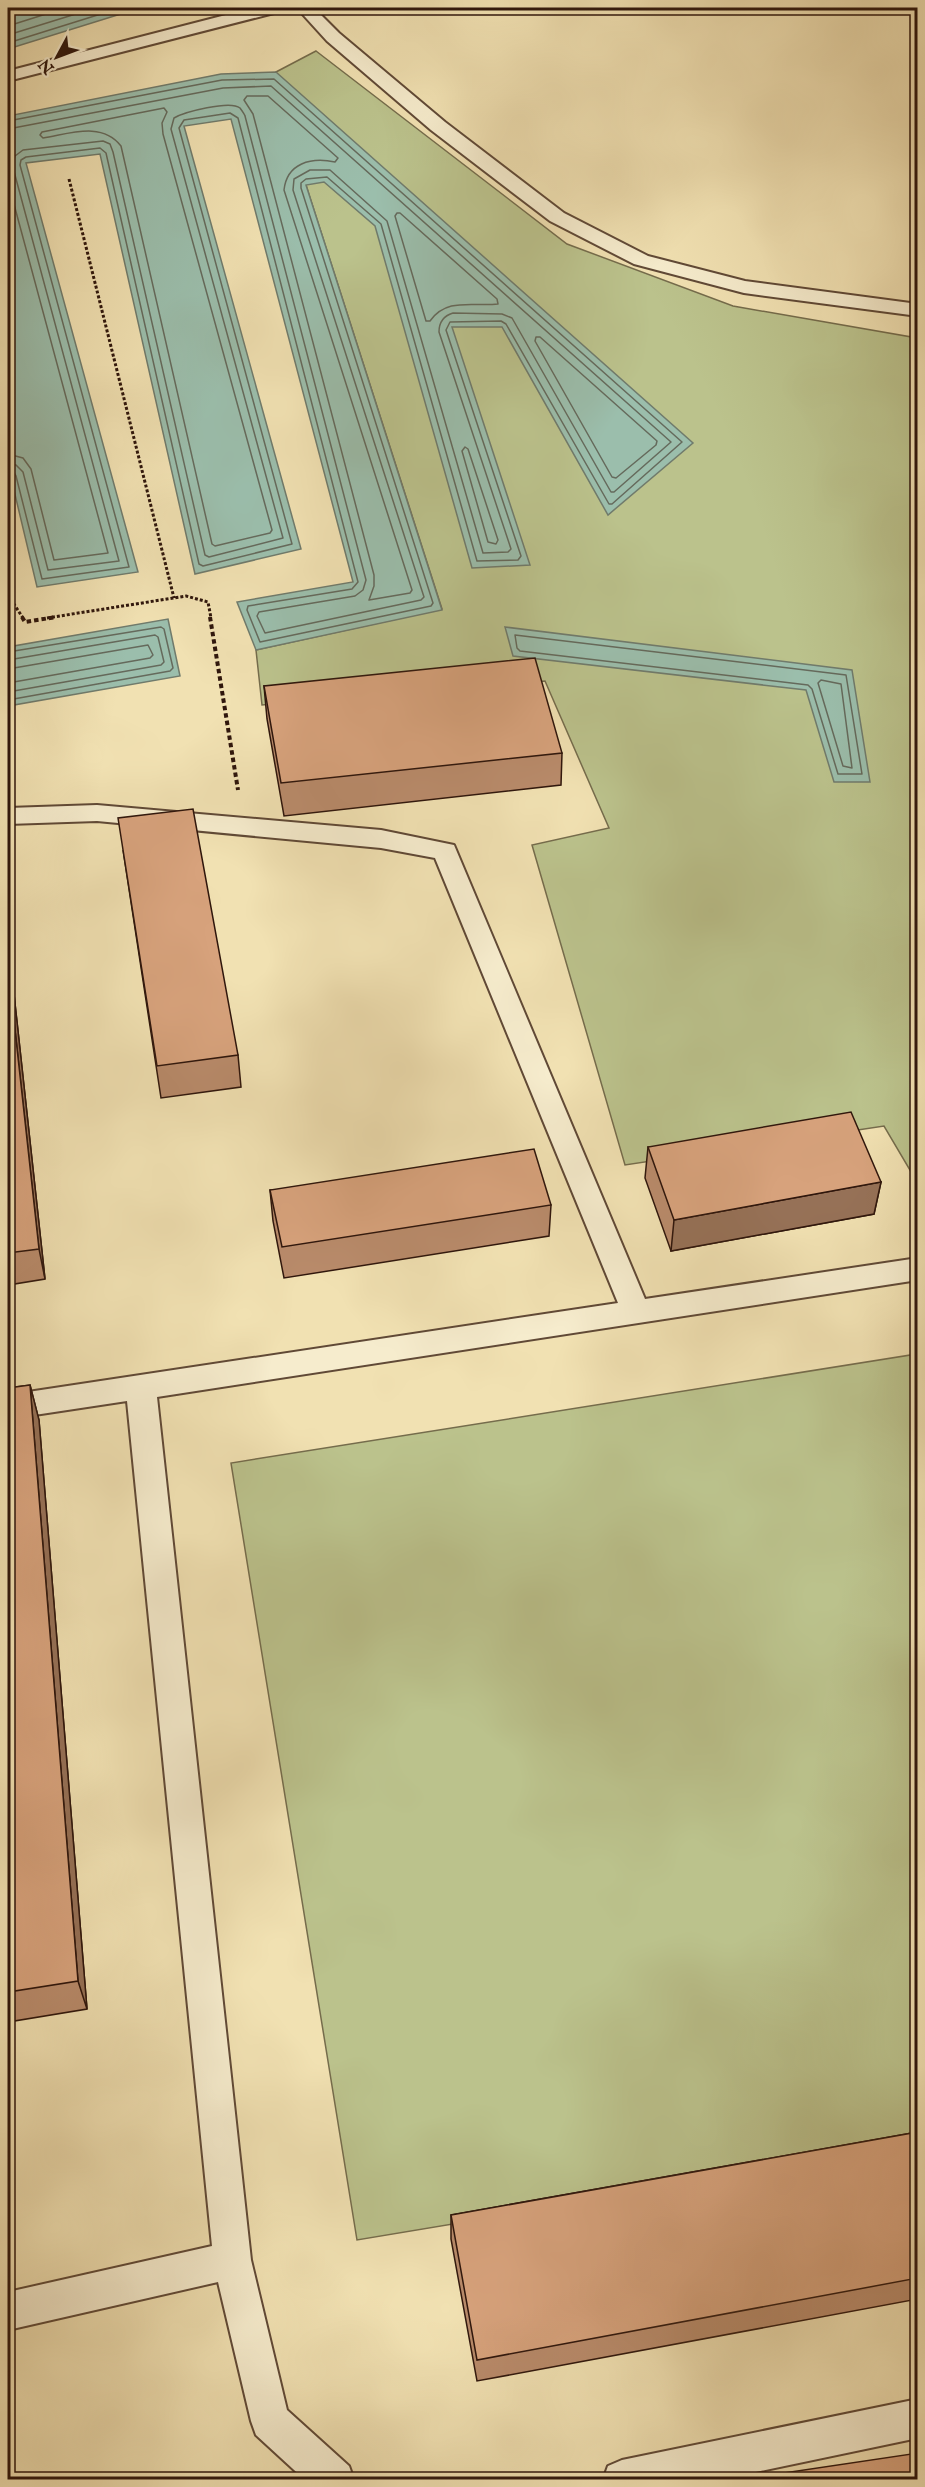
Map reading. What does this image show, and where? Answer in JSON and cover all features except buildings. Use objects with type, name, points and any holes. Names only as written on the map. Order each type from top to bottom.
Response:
[{"type":"lane","points":[[8,76],[272,8]]},
{"type":"lane","points":[[305,8],[333,37],[438,126],[557,217],[641,260],[744,287],[918,310]]},
{"type":"lane","points":[[8,816],[98,813],[381,839],[445,851],[636,1312]]},
{"type":"lane","points":[[8,1407],[918,1269]]},
{"type":"lane","points":[[141,1388],[232,2259],[270,2421],[335,2480]]},
{"type":"lane","points":[[8,2311],[232,2259]]},
{"type":"lane","points":[[622,2480],[918,2418]]},
{"type":"path","points":[[69,179],[174,598]]},
{"type":"path","points":[[8,595],[25,622],[186,596],[208,602],[244,826]]},
{"type":"green space","points":[[316,51],[567,244],[733,306],[917,338],[917,1182],[884,1126],[625,1165],[532,845],[609,828],[545,681],[262,705],[256,650],[442,609],[306,185],[276,72]]},
{"type":"green space","points":[[917,1354],[917,2147],[357,2240],[231,1463]]},
{"type":"water","points":[[8,8],[140,8],[8,49]]},
{"type":"water","points":[[276,72],[693,443],[608,515],[502,327],[452,327],[530,565],[472,568],[375,226],[324,182],[306,185],[442,610],[256,650],[237,602],[353,582],[231,119],[184,126],[301,549],[195,574],[100,154],[26,163],[138,572],[37,587],[8,465],[8,116],[221,74]]},
{"type":"water","points":[[168,619],[180,676],[8,706],[8,647]]},
{"type":"water","points":[[505,627],[852,670],[870,782],[834,782],[806,690],[513,656]]}]
